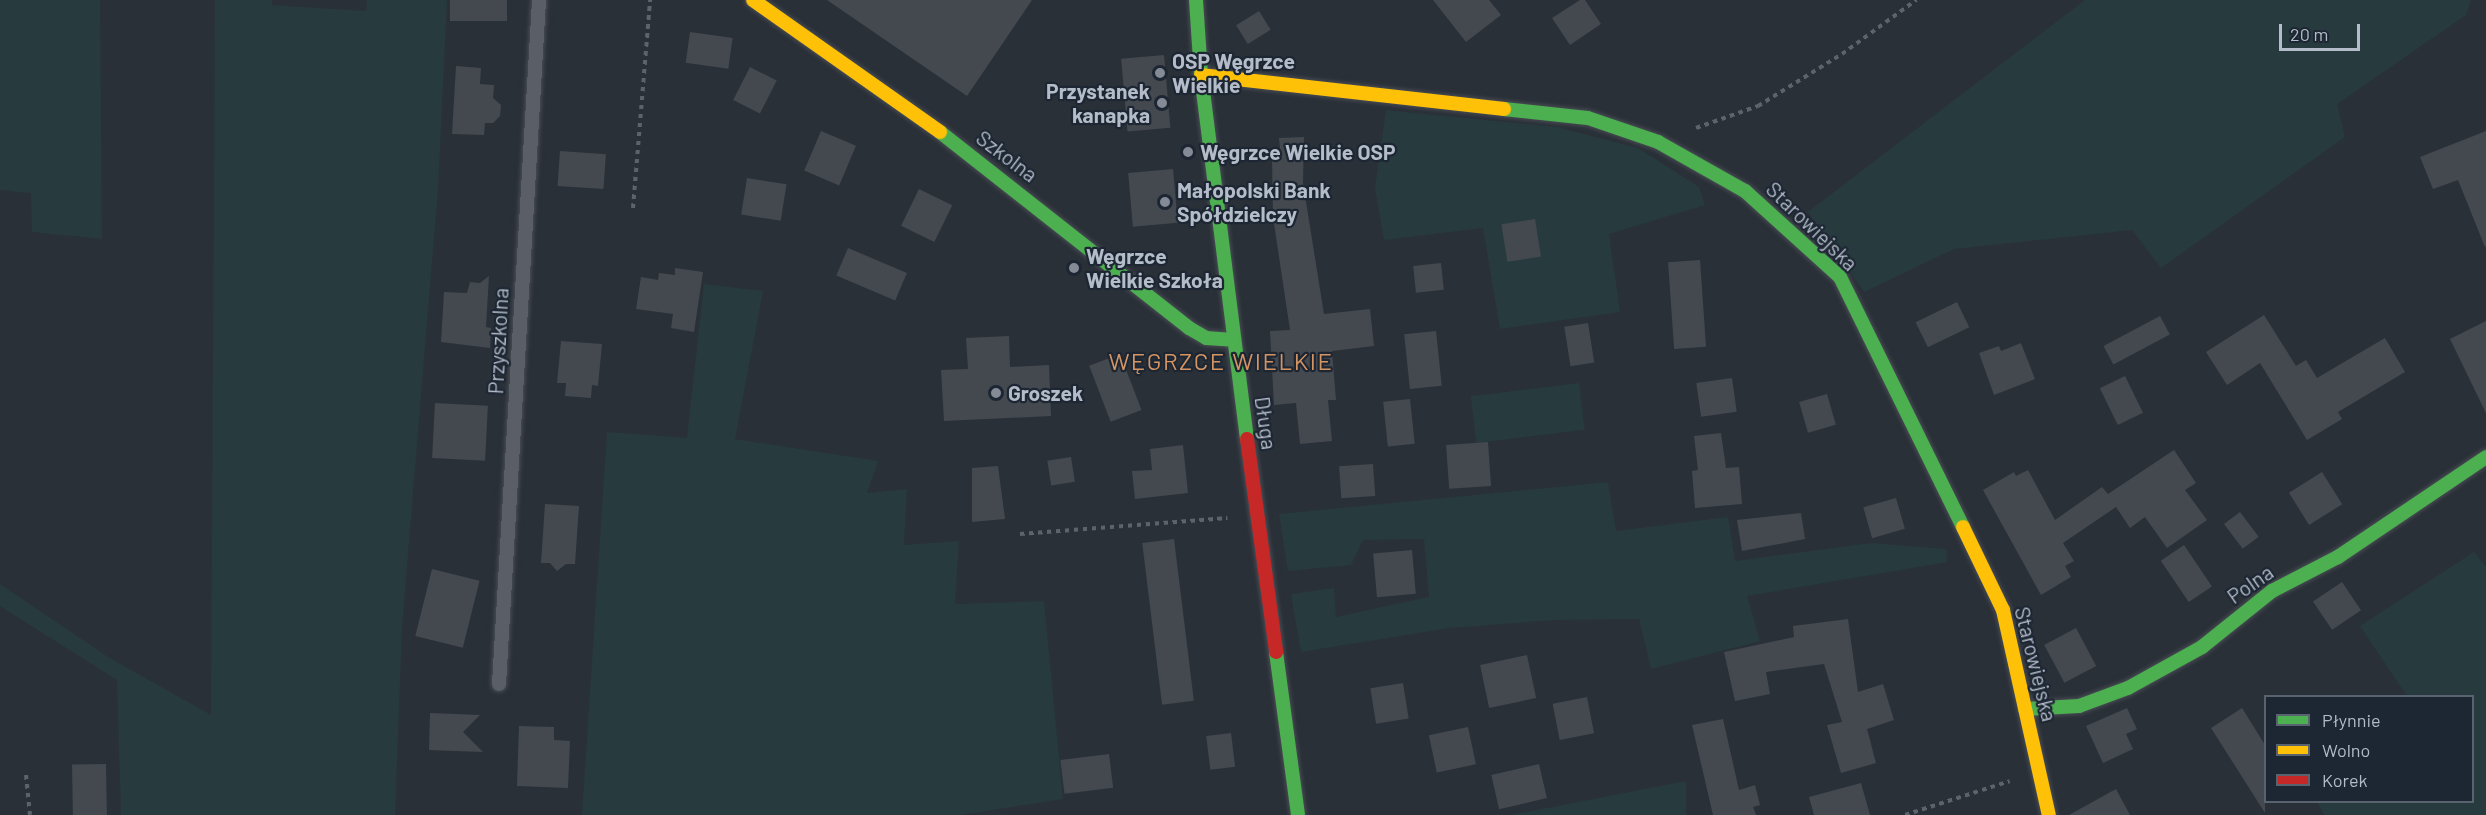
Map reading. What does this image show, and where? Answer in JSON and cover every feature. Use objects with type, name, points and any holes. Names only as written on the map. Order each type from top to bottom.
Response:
[{"type":"street","name":"Szkolna","points":[[753,0],[977,158],[1189,328],[1206,338],[1233,340]]},
{"type":"street","name":"Długa","points":[[1196,0],[1201,75],[1233,340],[1298,815]]},
{"type":"street","name":"Starowiejska","points":[[1201,75],[1588,118],[1658,142],[1745,190],[1840,277],[1870,331],[2003,610],[2049,815]]},
{"type":"street","name":"Polna","points":[[2025,709],[2079,706],[2128,688],[2202,647],[2272,591],[2338,557],[2486,457]]},
{"type":"lane","name":"Przyszkolna","points":[[499,684],[539,0]]},
{"type":"path","points":[[633,208],[650,0]]},
{"type":"path","points":[[1692,130],[1758,106],[1842,54],[1916,0]]},
{"type":"path","points":[[1020,534],[1257,516]]},
{"type":"path","points":[[1905,815],[2039,771]]},
{"type":"path","points":[[26,775],[30,815]]},
{"type":"green space","points":[[0,0],[100,0],[102,239],[32,232],[31,193],[0,190]]},
{"type":"green space","points":[[215,0],[272,0],[272,5],[366,11],[367,0],[447,0],[438,189],[402,627],[395,815],[121,815],[117,680],[0,606],[0,584],[108,657],[211,715]]},
{"type":"green space","points":[[2085,0],[2471,0],[2466,15],[2337,104],[2345,137],[2161,268],[2132,230],[1954,249],[1864,292],[1808,212]]},
{"type":"green space","points":[[1386,110],[1557,127],[1638,148],[1699,187],[1705,205],[1609,234],[1620,312],[1500,329],[1483,228],[1384,240],[1375,188]]},
{"type":"green space","points":[[704,284],[763,291],[735,439],[878,461],[867,493],[907,489],[904,545],[959,541],[955,604],[1044,601],[1063,799],[960,815],[582,815],[607,432],[687,438]]},
{"type":"green space","points":[[1579,383],[1585,430],[1477,443],[1471,396]]},
{"type":"green space","points":[[1608,482],[1616,531],[1728,517],[1735,561],[1871,543],[1946,549],[1947,562],[1747,596],[1760,641],[1651,669],[1639,619],[1555,620],[1449,628],[1301,652],[1291,594],[1334,588],[1336,617],[1429,597],[1424,539],[1363,540],[1351,565],[1288,571],[1279,514]]},
{"type":"green space","points":[[2474,552],[2486,567],[2486,815],[2324,815],[2318,803],[2474,803],[2474,695],[2406,695],[2360,626]]},
{"type":"green space","points":[[1686,781],[1686,815],[1511,815]]},
{"type":"building","points":[[450,0],[507,0],[507,21],[450,21]]},
{"type":"building","points":[[827,0],[1032,0],[967,96]]},
{"type":"building","points":[[1433,0],[1489,0],[1501,15],[1466,42]]},
{"type":"building","points":[[1580,0],[1585,0],[1601,24],[1570,45],[1552,18]]},
{"type":"building","points":[[1259,11],[1271,30],[1248,44],[1236,25]]},
{"type":"building","points":[[690,32],[733,38],[728,69],[686,63]]},
{"type":"building","points":[[1164,55],[1170,128],[1128,131],[1121,59]]},
{"type":"building","points":[[456,66],[481,68],[480,84],[494,85],[493,98],[501,105],[500,116],[493,123],[485,123],[484,135],[452,134]]},
{"type":"building","points":[[750,67],[777,81],[760,114],[733,100]]},
{"type":"building","points":[[821,131],[856,146],[839,185],[804,171]]},
{"type":"building","points":[[2486,131],[2485,247],[2458,180],[2433,189],[2420,157]]},
{"type":"building","points":[[1304,137],[1303,183],[1324,314],[1370,309],[1374,346],[1332,351],[1336,400],[1328,400],[1332,441],[1300,444],[1296,403],[1274,405],[1270,331],[1290,330],[1273,217],[1272,160],[1281,159],[1279,138]]},
{"type":"building","points":[[560,151],[606,154],[603,189],[558,186]]},
{"type":"building","points":[[1173,169],[1178,223],[1133,227],[1128,173]]},
{"type":"building","points":[[747,178],[787,184],[781,221],[741,215]]},
{"type":"building","points":[[919,189],[952,205],[934,242],[901,226]]},
{"type":"building","points":[[1535,219],[1541,257],[1507,262],[1501,224]]},
{"type":"building","points":[[848,248],[907,273],[895,301],[836,276]]},
{"type":"building","points":[[1700,260],[1706,347],[1674,349],[1668,262]]},
{"type":"building","points":[[1441,263],[1444,290],[1416,293],[1413,266]]},
{"type":"building","points":[[675,268],[703,272],[694,332],[671,328],[673,314],[636,309],[641,277],[658,280],[659,273],[675,275]]},
{"type":"building","points":[[489,276],[486,327],[491,328],[490,348],[441,342],[444,292],[467,293],[470,282],[480,283]]},
{"type":"building","points":[[1957,302],[1969,327],[1928,347],[1916,322]]},
{"type":"building","points":[[2264,315],[2296,366],[2306,360],[2317,378],[2385,338],[2405,372],[2338,412],[2342,419],[2307,440],[2260,363],[2227,385],[2206,352]]},
{"type":"building","points":[[2160,316],[2170,335],[2113,365],[2103,346]]},
{"type":"building","points":[[2486,321],[2486,413],[2450,339]]},
{"type":"building","points":[[1588,323],[1594,363],[1571,366],[1564,327]]},
{"type":"building","points":[[1436,331],[1442,386],[1410,389],[1404,334]]},
{"type":"building","name":"Groszek","points":[[1009,336],[1010,367],[1049,365],[1051,416],[944,421],[941,370],[968,369],[966,338]]},
{"type":"building","points":[[561,341],[602,344],[598,386],[592,385],[591,398],[565,396],[566,383],[557,383]]},
{"type":"building","points":[[2021,343],[2035,379],[1994,395],[1979,353],[1999,346],[2001,351]]},
{"type":"building","points":[[1120,354],[1142,410],[1111,422],[1089,366]]},
{"type":"building","points":[[2125,376],[2143,413],[2118,425],[2100,388]]},
{"type":"building","points":[[1732,378],[1737,412],[1701,417],[1696,383]]},
{"type":"building","points":[[1827,394],[1836,425],[1808,433],[1799,402]]},
{"type":"building","points":[[1410,399],[1415,444],[1388,447],[1383,402]]},
{"type":"building","points":[[435,403],[488,406],[485,461],[432,458]]},
{"type":"building","points":[[1721,433],[1726,468],[1739,467],[1742,504],[1695,508],[1692,471],[1698,470],[1694,436]]},
{"type":"building","points":[[1488,442],[1491,486],[1449,489],[1446,445]]},
{"type":"building","points":[[1183,445],[1188,493],[1135,499],[1132,471],[1152,470],[1150,449]]},
{"type":"building","points":[[2174,450],[2196,483],[2185,490],[2207,520],[2167,548],[2145,517],[2130,528],[2116,507],[2063,543],[2074,561],[2065,566],[2071,577],[2041,595],[1983,490],[2014,472],[2016,476],[2028,470],[2055,520],[2102,487],[2108,494]]},
{"type":"building","points":[[1071,457],[1075,482],[1051,485],[1047,461]]},
{"type":"building","points":[[1373,464],[1375,496],[1341,498],[1339,466]]},
{"type":"building","points":[[998,466],[1005,519],[972,522],[972,468]]},
{"type":"building","points":[[2322,472],[2342,504],[2309,525],[2289,493]]},
{"type":"building","points":[[1896,498],[1905,529],[1872,538],[1863,507]]},
{"type":"building","points":[[545,504],[579,506],[575,564],[566,564],[557,571],[550,563],[541,563]]},
{"type":"building","points":[[2240,512],[2259,537],[2243,549],[2224,524]]},
{"type":"building","points":[[1801,513],[1805,539],[1742,551],[1737,520]]},
{"type":"building","points":[[1174,539],[1194,701],[1162,705],[1142,543]]},
{"type":"building","points":[[2184,545],[2212,586],[2189,602],[2161,561]]},
{"type":"building","points":[[1412,550],[1416,594],[1377,597],[1373,553]]},
{"type":"building","points":[[432,569],[480,581],[463,648],[415,636]]},
{"type":"building","points":[[2342,582],[2361,610],[2332,630],[2313,602]]},
{"type":"building","points":[[1848,619],[1858,692],[1883,684],[1894,720],[1867,729],[1876,763],[1841,773],[1827,725],[1842,722],[1824,664],[1766,672],[1770,694],[1735,701],[1724,652],[1794,637],[1793,626]]},
{"type":"building","points":[[2076,628],[2096,666],[2064,683],[2044,645]]},
{"type":"building","points":[[1527,655],[1536,698],[1489,708],[1480,665]]},
{"type":"building","points":[[1403,683],[1409,719],[1376,724],[1370,688]]},
{"type":"building","points":[[1587,697],[1594,733],[1560,740],[1553,704]]},
{"type":"building","points":[[2127,708],[2137,729],[2126,734],[2133,749],[2103,763],[2086,726]]},
{"type":"building","points":[[2242,708],[2264,743],[2265,813],[2211,728]]},
{"type":"building","points":[[430,713],[480,715],[463,732],[483,752],[429,750]]},
{"type":"building","points":[[1723,719],[1739,790],[1755,785],[1760,805],[1753,807],[1756,815],[1713,815],[1692,725]]},
{"type":"building","points":[[519,726],[554,727],[554,740],[570,741],[568,788],[517,786]]},
{"type":"building","points":[[1468,727],[1476,764],[1437,772],[1429,735]]},
{"type":"building","points":[[1231,733],[1235,767],[1210,770],[1206,736]]},
{"type":"building","points":[[1109,754],[1113,788],[1065,794],[1060,760]]},
{"type":"building","points":[[106,764],[107,815],[73,815],[72,765]]},
{"type":"building","points":[[1539,764],[1547,798],[1499,809],[1491,775]]},
{"type":"building","points":[[1861,783],[1870,815],[1814,815],[1809,797]]},
{"type":"building","points":[[2116,789],[2130,815],[2069,815]]},
{"type":"traffic: fast","points":[[1196,0],[1201,75],[1247,439]]},
{"type":"traffic: fast","points":[[1504,109],[1588,118],[1658,142],[1745,191],[1840,277],[1963,527]]},
{"type":"traffic: fast","points":[[940,132],[1189,328],[1206,338],[1233,340]]},
{"type":"traffic: fast","points":[[2025,709],[2079,706],[2128,688],[2202,647],[2272,591],[2338,557],[2486,457]]},
{"type":"traffic: fast","points":[[1276,652],[1298,815]]},
{"type":"traffic: slow","points":[[753,0],[940,132]]},
{"type":"traffic: slow","points":[[1201,75],[1504,109]]},
{"type":"traffic: slow","points":[[1963,527],[2003,610],[2049,815]]},
{"type":"traffic: jam","points":[[1247,439],[1276,652]]},
{"type":"place","name":"OSP Węgrzce Wielkie","points":[[1160,73]]},
{"type":"place","name":"Przystanek kanapka","points":[[1162,103]]},
{"type":"place","name":"Węgrzce Wielkie OSP","points":[[1188,152]]},
{"type":"place","name":"Małopolski Bank Spółdzielczy","points":[[1165,202]]},
{"type":"place","name":"Węgrzce Wielkie Szkoła","points":[[1074,268]]},
{"type":"place","name":"Groszek","points":[[996,393]]},
{"type":"district","name":"WĘGRZCE WIELKIE","points":[[1221,361]]}]
